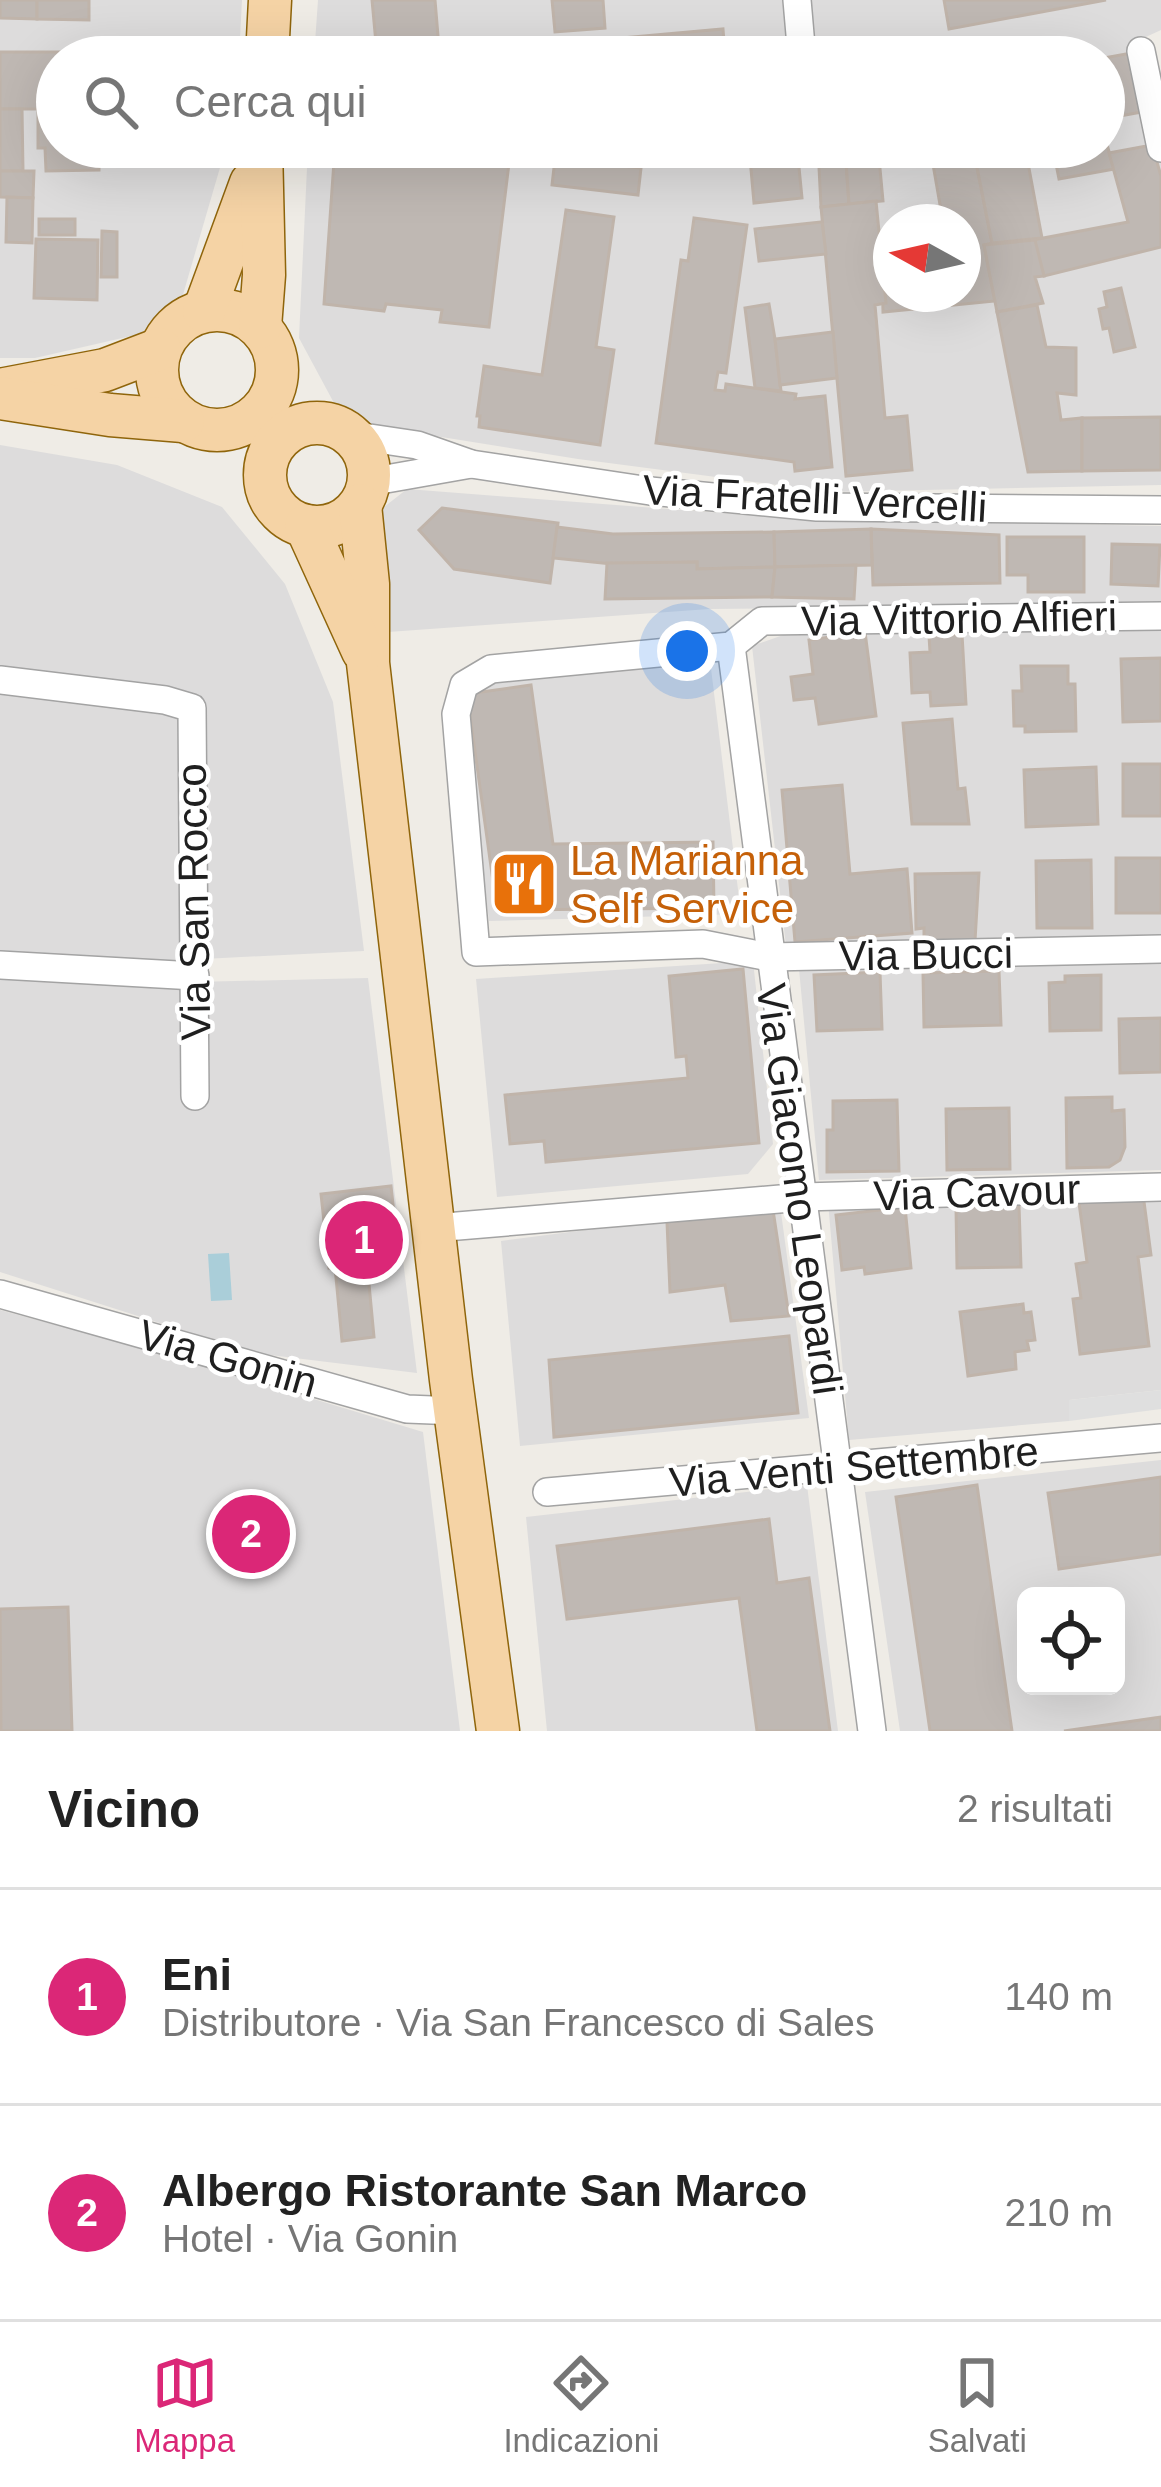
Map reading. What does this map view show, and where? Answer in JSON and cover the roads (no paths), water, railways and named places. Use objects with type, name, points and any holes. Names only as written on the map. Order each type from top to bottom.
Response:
[{"type":"main road","points":[[267,36],[270,0]]},
{"type":"main road","points":[[205,310],[255,168]]},
{"type":"main road","points":[[260,327],[261,168]]},
{"type":"main road","points":[[0,394],[110,415],[202,426],[241,426],[270,400],[278,362],[260,327],[244,315],[205,310],[185,318],[170,332],[160,349],[157,369],[169,406],[202,426],[265,477],[277,509],[306,526],[337,524],[364,493]]},
{"type":"main road","points":[[0,394],[104,370],[160,349]]},
{"type":"main road","points":[[277,382],[287,396],[362,448],[368,663],[498,1731]]},
{"type":"main road","points":[[265,477],[268,461],[287,433],[334,429]]},
{"type":"main road","points":[[306,526],[368,663]]},
{"type":"street","points":[[797,0],[800,36]]},
{"type":"street","points":[[1141,51],[1161,148]]},
{"type":"street","name":"Via Fratelli Vercelli","points":[[334,429],[417,445],[471,464],[650,491],[817,507],[1161,510]]},
{"type":"street","name":"Via Fratelli Vercelli","points":[[364,493],[471,464]]},
{"type":"street","name":"Via Vittorio Alfieri","points":[[476,952],[456,714],[464,685],[491,669],[731,646],[763,621],[1161,616]]},
{"type":"street","name":"Via Giacomo Leopardi","points":[[731,646],[872,1731]]},
{"type":"street","name":"Via San Rocco","points":[[0,680],[165,700],[192,708],[195,1096]]},
{"type":"street","name":"Via Bucci","points":[[476,952],[703,944],[769,957],[1161,949]]},
{"type":"street","points":[[0,965],[195,976]]},
{"type":"street","name":"Via Cavour","points":[[434,1228],[803,1197],[1161,1187]]},
{"type":"street","name":"Via Gonin","points":[[0,1294],[406,1408],[457,1412]]},
{"type":"street","name":"Via Venti Settembre","points":[[547,1492],[1161,1438]]},
{"type":"water","points":[[229,1253],[232,1300],[211,1301],[208,1254]]},
{"type":"place","name":"La Marianna Self Service","points":[[524,884]]},
{"type":"place","name":"Eni","points":[[364,1240]]},
{"type":"place","name":"Albergo Ristorante San Marco","points":[[251,1534]]}]
